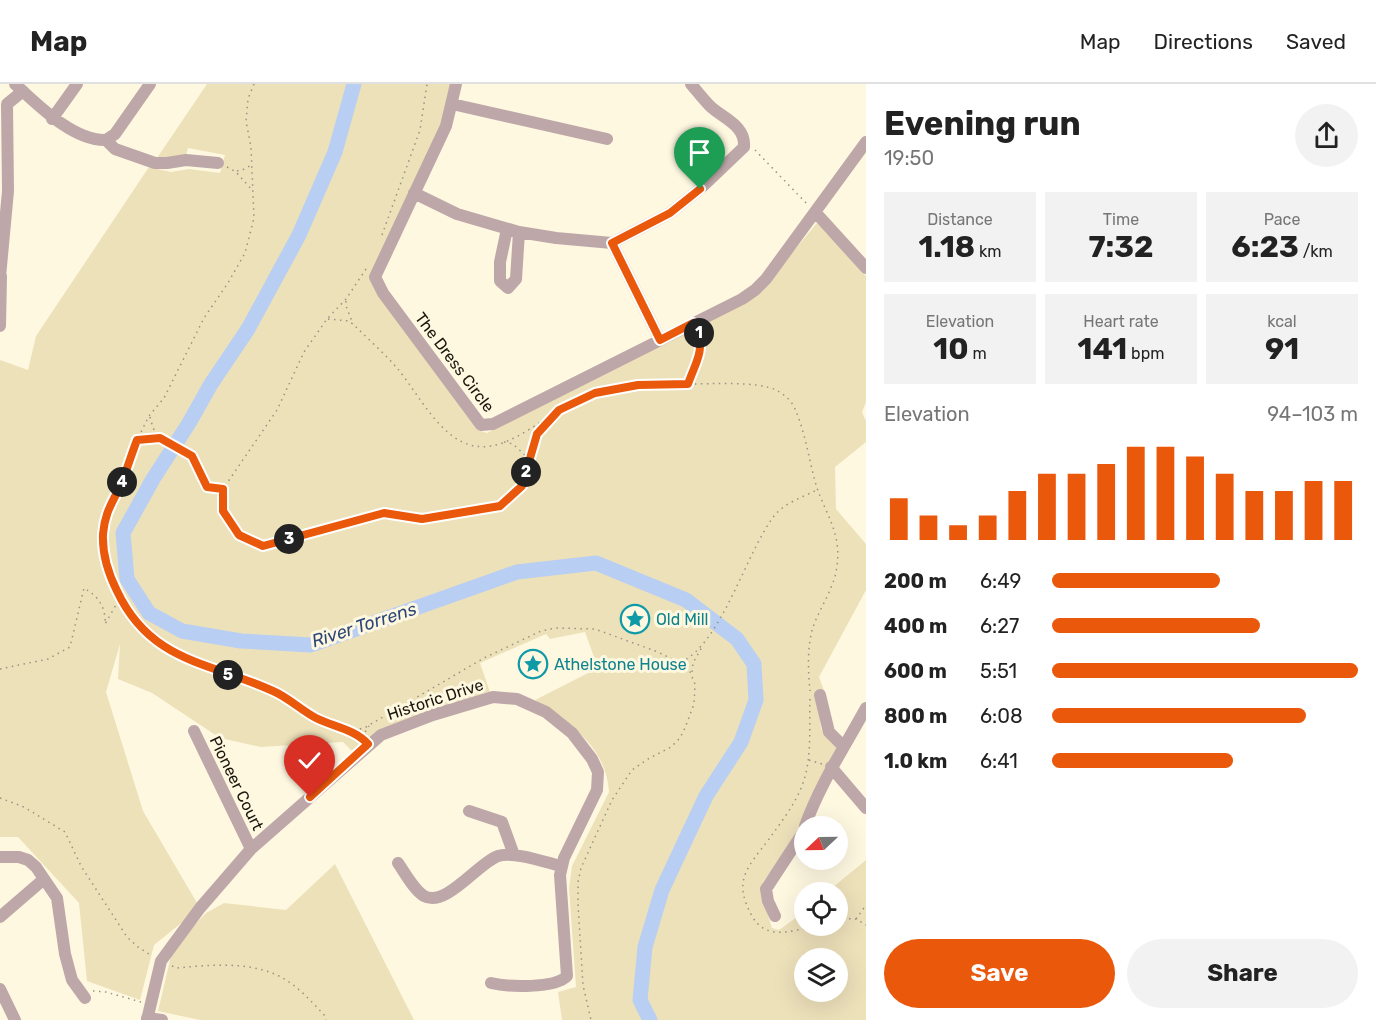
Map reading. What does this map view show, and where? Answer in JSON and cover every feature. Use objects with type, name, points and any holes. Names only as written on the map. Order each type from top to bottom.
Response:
[{"type":"street","points":[[52,119],[76,84]]},
{"type":"street","points":[[0,326],[1,277],[8,191],[7,104],[19,88],[52,119],[96,140],[106,140],[115,134],[150,84]]},
{"type":"street","name":"The Dress Circle","points":[[456,84],[446,126],[375,277],[382,293],[481,425],[493,424],[755,290],[777,266],[812,209],[866,142]]},
{"type":"street","points":[[414,193],[458,214],[513,231],[612,243],[670,213],[687,201],[744,147],[745,139],[731,121],[711,107],[691,84]]},
{"type":"street","points":[[452,104],[607,139]]},
{"type":"street","points":[[106,140],[115,149],[155,162],[186,160],[218,163]]},
{"type":"street","points":[[812,209],[866,268]]},
{"type":"street","points":[[612,243],[660,340]]},
{"type":"street","points":[[820,695],[828,732],[844,747]]},
{"type":"street","name":"Historic Drive","points":[[147,1019],[160,961],[200,908],[251,849],[381,735],[433,715],[493,697],[504,696],[527,703],[555,719],[572,733],[592,759],[598,772],[597,790],[561,866],[560,885],[567,976],[561,981],[518,987],[490,983]]},
{"type":"street","points":[[809,816],[831,767],[866,708]]},
{"type":"street","name":"Pioneer Court","points":[[194,731],[251,849]]},
{"type":"street","points":[[831,767],[866,808]]},
{"type":"street","points":[[469,811],[502,822],[514,855]]},
{"type":"street","points":[[775,916],[766,889],[794,846]]},
{"type":"street","points":[[398,863],[422,895],[431,899],[442,896],[498,856],[514,855],[561,866]]},
{"type":"street","points":[[0,857],[19,857],[28,860],[36,867],[57,898],[65,954],[72,980],[89,995]]},
{"type":"street","points":[[0,917],[44,879]]},
{"type":"street","points":[[0,989],[15,1020]]},
{"type":"street","points":[[147,1019],[162,1020]]},
{"type":"path","points":[[254,84],[248,99],[246,120],[251,147],[254,218],[245,253],[204,318],[164,398],[149,416],[137,440],[122,481],[109,505],[103,532],[103,552],[110,576],[129,612],[150,636],[171,651],[189,661],[271,690],[290,699],[315,717],[362,738],[370,725]]},
{"type":"path","points":[[382,237],[420,130],[427,84]]},
{"type":"path","points":[[745,139],[812,209]]},
{"type":"path","points":[[218,163],[236,172],[254,191]]},
{"type":"path","points":[[236,172],[251,165]]},
{"type":"path","points":[[369,266],[304,352],[277,410],[223,489],[223,511],[239,535],[263,546],[384,513],[422,519],[500,506],[522,486],[537,434],[559,410]]},
{"type":"path","points":[[346,299],[346,306],[354,325]]},
{"type":"path","points":[[327,319],[349,321],[354,325],[396,367],[449,434],[468,444],[490,447],[504,442],[559,410],[595,393],[638,385],[762,385],[785,396],[795,407],[818,490],[832,522],[838,548],[836,572],[813,629],[809,654],[808,760],[804,781],[789,812],[753,857],[742,887],[747,907],[756,924],[768,932],[794,930]]},
{"type":"path","points":[[688,384],[702,347],[700,335],[693,323]]},
{"type":"path","points":[[149,416],[160,438],[192,456],[207,487],[223,489]]},
{"type":"path","points":[[137,440],[160,438]]},
{"type":"path","points":[[504,442],[513,444],[529,459]]},
{"type":"path","points":[[591,1020],[583,985],[578,904],[578,882],[581,868],[612,800],[633,770],[670,747],[680,738],[686,728],[694,704],[693,663],[728,603],[743,568],[774,515],[785,506],[818,490]]},
{"type":"path","points":[[0,669],[48,659],[70,647],[84,588],[96,595],[105,613],[105,624],[116,605],[129,612]]},
{"type":"path","points":[[346,730],[357,730],[370,725],[484,658],[541,631],[555,628],[595,628],[622,637],[680,662],[693,676]]},
{"type":"path","points":[[680,662],[688,659],[705,643]]},
{"type":"path","points":[[808,760],[831,767]]},
{"type":"path","points":[[0,798],[24,807],[65,832],[81,866],[127,937],[138,947],[160,961],[177,968],[211,965],[248,967],[279,976],[306,996],[326,1020]]},
{"type":"path","points":[[856,919],[866,905]]},
{"type":"path","points":[[848,919],[856,919],[866,925]]},
{"type":"path","points":[[89,995],[106,992],[143,1003]]},
{"type":"shaded area","points":[[207,84],[454,84],[450,103],[372,283],[478,430],[487,433],[762,289],[817,223],[866,276],[866,402],[862,412],[866,421],[866,442],[835,467],[836,509],[866,544],[866,590],[819,677],[825,693],[817,696],[821,729],[837,746],[806,816],[794,816],[794,839],[762,883],[765,906],[772,928],[779,930],[794,919],[794,936],[848,936],[848,882],[839,882],[866,860],[866,1020],[562,1020],[558,992],[576,987],[569,888],[572,866],[609,792],[601,761],[584,737],[535,700],[598,668],[585,632],[550,639],[546,634],[480,663],[491,695],[425,715],[355,754],[343,742],[261,747],[220,738],[152,693],[118,679],[120,644],[106,692],[143,811],[200,908],[154,945],[140,1000],[87,981],[79,903],[18,837],[0,837],[0,360],[28,370],[36,336],[149,167],[171,172],[189,169],[220,173],[225,155],[188,148],[186,155],[167,159],[157,158]]},
{"type":"shaded area","points":[[335,864],[414,1020],[200,1020],[158,1011],[171,956],[184,936],[206,913],[224,903],[286,910]]},
{"type":"waterway","name":"River Torrens","points":[[354,84],[335,152],[299,235],[248,329],[211,384],[123,533],[127,579],[149,613],[182,631],[241,641],[311,645],[517,572],[596,563],[686,600],[737,639],[754,664],[756,700],[741,742],[706,796],[662,890],[645,947],[640,1000],[650,1020]]},
{"type":"place","name":"Old Mill","points":[[635,619]]},
{"type":"place","name":"Athelstone House","points":[[533,664]]},
{"type":"route","points":[[310,797],[368,744],[362,738],[315,717],[290,699],[271,690],[189,661],[171,651],[150,636],[134,619],[120,597],[110,576],[103,552],[103,532],[109,505],[122,481],[137,440],[160,438],[192,456],[207,487],[223,489],[223,511],[239,535],[263,546],[384,513],[422,519],[500,506],[522,486],[537,434],[559,410],[595,393],[638,385],[688,384],[699,360],[702,347],[700,335],[693,323],[660,340],[612,243],[670,213],[700,189]]}]
